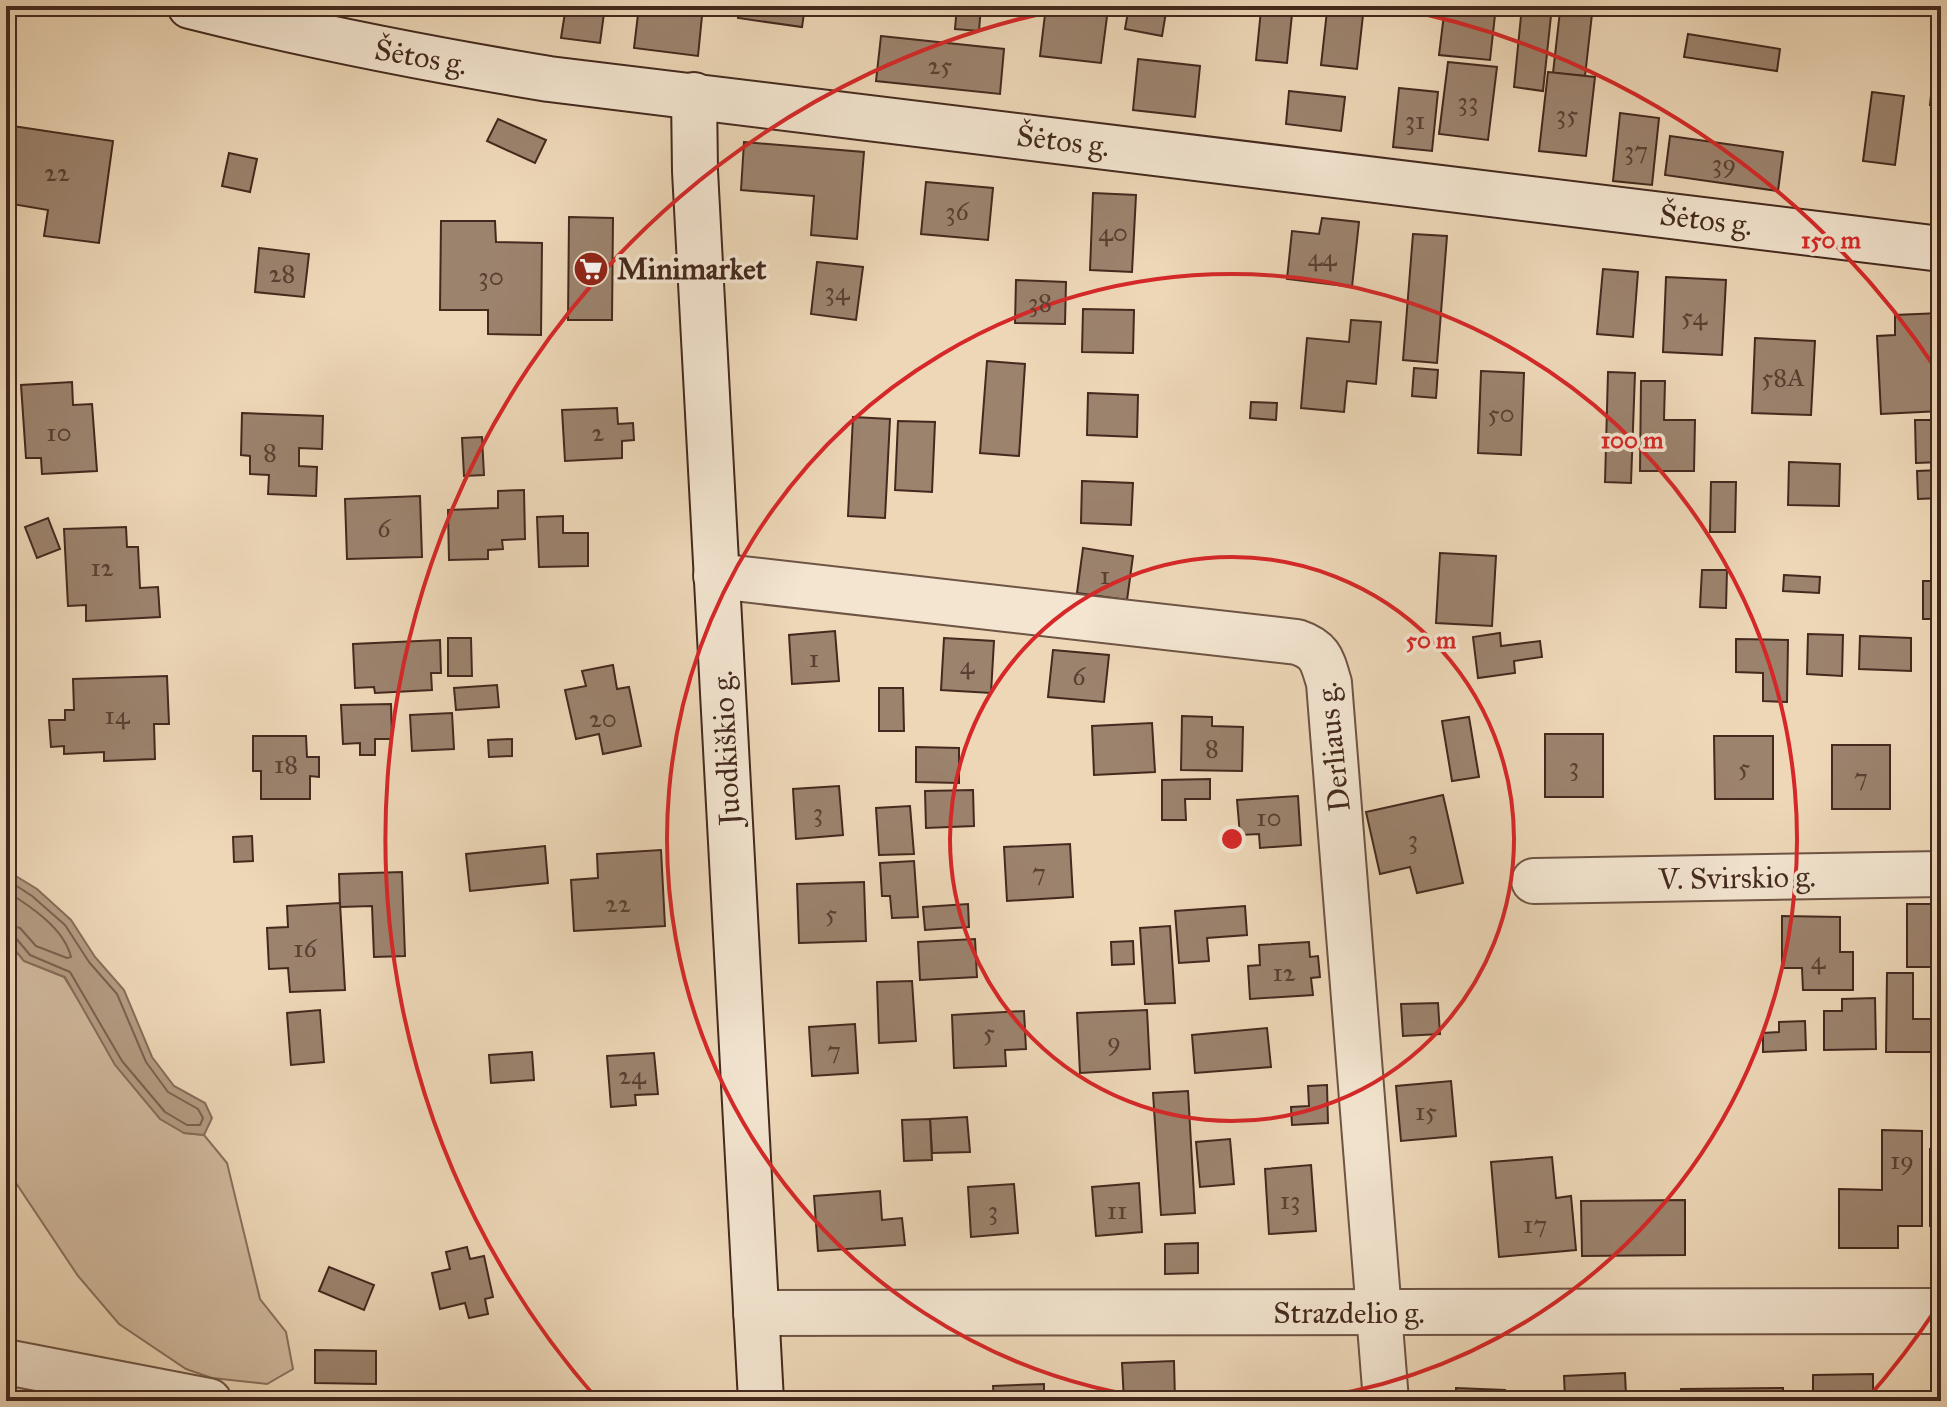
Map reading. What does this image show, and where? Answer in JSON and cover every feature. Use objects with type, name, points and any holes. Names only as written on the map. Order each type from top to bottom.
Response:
[{"type":"street","name":"Šėtos g.","points":[[190,6],[294,33],[549,79],[1941,249]]},
{"type":"street","name":"Juodkiškio g.","points":[[694,95],[695,171],[761,1401]]},
{"type":"street","name":"Derliaus g.","points":[[716,576],[1297,642],[1312,647],[1322,658],[1329,683],[1386,1401]]},
{"type":"street","name":"V. Svirskio g.","points":[[1534,881],[1941,874]]},
{"type":"street","name":"Strazdelio g.","points":[[756,1313],[1941,1311]]},
{"type":"street","points":[[6,1362],[209,1401]]},
{"type":"shaded area","points":[[6,939],[24,961],[64,977],[89,1017],[184,1133],[204,1135],[227,1163],[260,1299],[286,1332],[293,1369],[267,1384],[212,1378],[186,1369],[119,1324],[78,1276],[6,1168]]},
{"type":"water","points":[[6,870],[37,889],[71,920],[95,957],[124,990],[152,1057],[174,1086],[205,1103],[212,1118],[204,1135],[184,1133],[160,1119],[115,1065],[65,977],[24,961],[6,939]]},
{"type":"building","points":[[481,6],[539,6],[539,13]]},
{"type":"building","points":[[566,6],[605,6],[600,43],[561,38]]},
{"type":"building","points":[[639,6],[703,6],[698,56],[634,48]]},
{"type":"building","points":[[739,6],[828,6],[827,16],[804,13],[802,27],[738,18]]},
{"type":"building","points":[[957,6],[981,6],[979,31],[955,29]]},
{"type":"building","points":[[1046,6],[1108,9],[1101,63],[1040,56]]},
{"type":"building","points":[[1129,6],[1167,6],[1162,36],[1125,29]]},
{"type":"building","points":[[1445,6],[1496,6],[1490,60],[1439,55]]},
{"type":"building","points":[[1522,6],[1552,6],[1543,91],[1514,87]]},
{"type":"building","points":[[1261,10],[1292,14],[1287,63],[1256,60]]},
{"type":"building","points":[[1327,11],[1363,15],[1357,69],[1321,65]]},
{"type":"building","points":[[1560,11],[1592,14],[1585,76],[1553,73]]},
{"type":"building","points":[[1688,34],[1780,49],[1777,71],[1684,57]]},
{"type":"building","points":[[881,36],[1004,49],[1000,94],[876,81]]},
{"type":"building","points":[[1937,38],[1941,38],[1941,106],[1930,105]]},
{"type":"building","points":[[1138,59],[1200,66],[1195,117],[1133,110]]},
{"type":"building","points":[[1448,62],[1497,67],[1488,140],[1439,134]]},
{"type":"building","points":[[1548,72],[1595,77],[1586,156],[1539,151]]},
{"type":"building","points":[[1399,88],[1438,92],[1432,151],[1393,147]]},
{"type":"building","points":[[1289,91],[1345,97],[1341,131],[1286,124]]},
{"type":"building","points":[[1872,92],[1904,96],[1895,165],[1863,161]]},
{"type":"building","points":[[1620,113],[1659,118],[1652,185],[1613,181]]},
{"type":"building","points":[[498,119],[546,140],[535,163],[487,141]]},
{"type":"building","points":[[6,125],[113,141],[99,243],[44,236],[48,210],[6,203]]},
{"type":"building","points":[[1670,136],[1783,152],[1778,191],[1665,175]]},
{"type":"building","points":[[744,142],[864,152],[857,239],[811,235],[814,196],[741,190]]},
{"type":"building","points":[[229,153],[257,159],[250,192],[222,186]]},
{"type":"building","points":[[926,182],[993,188],[988,240],[921,234]]},
{"type":"building","points":[[1093,193],[1136,195],[1132,272],[1090,270]]},
{"type":"building","name":"Minimarket","points":[[569,217],[613,218],[612,320],[568,320]]},
{"type":"building","points":[[1322,218],[1359,222],[1352,287],[1287,279],[1292,231],[1319,234]]},
{"type":"building","points":[[441,221],[495,221],[496,242],[542,243],[541,335],[488,334],[488,310],[440,310]]},
{"type":"building","points":[[1413,234],[1447,236],[1437,363],[1403,360]]},
{"type":"building","points":[[259,248],[309,254],[304,297],[255,292]]},
{"type":"building","points":[[817,262],[863,267],[856,320],[811,314]]},
{"type":"building","points":[[1603,269],[1638,272],[1633,337],[1597,334]]},
{"type":"building","points":[[1666,277],[1726,280],[1722,355],[1663,352]]},
{"type":"building","points":[[1016,280],[1066,282],[1065,324],[1015,323]]},
{"type":"building","points":[[1083,309],[1134,310],[1133,353],[1082,352]]},
{"type":"building","points":[[1940,313],[1941,411],[1881,414],[1877,336],[1895,335],[1895,315]]},
{"type":"building","points":[[1351,320],[1381,322],[1376,384],[1347,381],[1344,412],[1301,408],[1307,338],[1349,342]]},
{"type":"building","points":[[1755,338],[1815,341],[1811,415],[1752,413]]},
{"type":"building","points":[[987,361],[1025,364],[1019,456],[980,453]]},
{"type":"building","points":[[1414,368],[1438,370],[1436,398],[1412,396]]},
{"type":"building","points":[[1481,371],[1524,373],[1521,455],[1478,453]]},
{"type":"building","points":[[1608,372],[1635,373],[1631,483],[1605,482]]},
{"type":"building","points":[[1641,381],[1665,381],[1664,420],[1695,420],[1694,471],[1640,471]]},
{"type":"building","points":[[72,382],[73,405],[92,404],[97,471],[42,474],[41,458],[26,458],[21,385]]},
{"type":"building","points":[[1088,393],[1138,395],[1137,437],[1087,435]]},
{"type":"building","points":[[1251,402],[1277,403],[1276,420],[1250,418]]},
{"type":"building","points":[[617,408],[618,424],[633,423],[634,440],[622,441],[622,458],[565,461],[562,410]]},
{"type":"building","points":[[242,413],[323,416],[322,449],[299,448],[299,466],[317,467],[316,496],[268,494],[269,475],[250,474],[250,456],[241,455]]},
{"type":"building","points":[[853,417],[890,419],[885,518],[848,516]]},
{"type":"building","points":[[1915,420],[1941,420],[1941,462],[1916,463]]},
{"type":"building","points":[[898,421],[935,422],[932,492],[895,490]]},
{"type":"building","points":[[482,437],[484,475],[464,476],[462,438]]},
{"type":"building","points":[[1789,462],[1840,464],[1839,506],[1788,505]]},
{"type":"building","points":[[1941,470],[1941,498],[1918,499],[1917,471]]},
{"type":"building","points":[[1082,481],[1133,483],[1131,525],[1081,523]]},
{"type":"building","points":[[1711,482],[1736,482],[1735,532],[1710,532]]},
{"type":"building","points":[[524,490],[525,539],[502,540],[503,549],[488,550],[488,559],[449,560],[448,510],[498,508],[498,491]]},
{"type":"building","points":[[420,496],[422,557],[347,559],[345,499]]},
{"type":"building","points":[[563,516],[563,533],[588,533],[588,566],[539,567],[537,517]]},
{"type":"building","points":[[48,518],[60,549],[37,558],[25,527]]},
{"type":"building","points":[[126,527],[127,547],[138,547],[140,588],[158,587],[160,617],[86,621],[86,605],[68,606],[64,529]]},
{"type":"building","points":[[1083,548],[1133,556],[1127,600],[1077,593]]},
{"type":"building","points":[[1440,553],[1496,556],[1492,626],[1436,623]]},
{"type":"building","points":[[1702,570],[1727,570],[1726,608],[1700,607]]},
{"type":"building","points":[[1784,575],[1820,577],[1819,593],[1783,591]]},
{"type":"building","points":[[1923,581],[1941,581],[1941,619],[1923,619]]},
{"type":"building","points":[[835,631],[839,681],[792,684],[789,635]]},
{"type":"building","points":[[1500,633],[1501,646],[1540,641],[1542,657],[1514,661],[1515,673],[1478,678],[1473,637]]},
{"type":"building","points":[[1808,634],[1843,635],[1842,676],[1807,674]]},
{"type":"building","points":[[1860,636],[1911,638],[1911,671],[1859,669]]},
{"type":"building","points":[[448,638],[471,638],[472,676],[448,676]]},
{"type":"building","points":[[944,638],[994,641],[991,693],[941,690]]},
{"type":"building","points":[[1736,639],[1788,640],[1787,702],[1763,701],[1763,673],[1736,672]]},
{"type":"building","points":[[440,640],[441,673],[431,673],[432,690],[375,693],[374,687],[355,688],[353,644]]},
{"type":"building","points":[[1053,650],[1109,655],[1104,702],[1048,697]]},
{"type":"building","points":[[613,665],[617,689],[629,687],[641,746],[603,754],[599,734],[576,739],[565,690],[586,686],[582,671]]},
{"type":"building","points":[[167,676],[169,724],[154,724],[155,759],[104,761],[104,752],[64,754],[64,746],[51,747],[49,720],[65,720],[65,710],[74,710],[73,679]]},
{"type":"building","points":[[497,685],[499,707],[456,710],[454,688]]},
{"type":"building","points":[[879,688],[903,688],[904,731],[879,731]]},
{"type":"building","points":[[391,704],[392,739],[375,739],[375,755],[360,755],[360,743],[343,744],[341,705]]},
{"type":"building","points":[[452,713],[454,749],[412,751],[410,715]]},
{"type":"building","points":[[1182,716],[1212,717],[1212,726],[1243,727],[1242,771],[1181,770]]},
{"type":"building","points":[[1469,717],[1479,777],[1452,781],[1442,721]]},
{"type":"building","points":[[1152,723],[1155,772],[1094,775],[1092,726]]},
{"type":"building","points":[[1545,734],[1603,734],[1603,797],[1545,797]]},
{"type":"building","points":[[253,736],[306,736],[307,757],[319,757],[319,777],[310,776],[310,799],[261,799],[261,771],[253,771]]},
{"type":"building","points":[[1714,736],[1773,736],[1773,799],[1715,799]]},
{"type":"building","points":[[512,739],[512,756],[489,757],[488,740]]},
{"type":"building","points":[[1832,745],[1890,745],[1890,809],[1832,809]]},
{"type":"building","points":[[916,747],[959,748],[959,783],[916,782]]},
{"type":"building","points":[[1210,779],[1210,799],[1185,799],[1186,820],[1162,820],[1162,780]]},
{"type":"building","points":[[839,786],[843,835],[796,839],[793,789]]},
{"type":"building","points":[[973,790],[974,826],[926,828],[925,791]]},
{"type":"building","points":[[1443,795],[1463,883],[1417,893],[1410,867],[1380,874],[1366,812]]},
{"type":"building","points":[[1298,796],[1301,845],[1260,848],[1259,834],[1240,835],[1237,800]]},
{"type":"building","points":[[910,806],[914,854],[879,855],[876,808]]},
{"type":"building","points":[[252,836],[253,861],[234,862],[233,837]]},
{"type":"building","points":[[1070,844],[1073,897],[1007,901],[1004,847]]},
{"type":"building","points":[[545,846],[548,883],[470,891],[466,854]]},
{"type":"building","points":[[661,850],[665,926],[574,931],[571,880],[598,878],[597,854]]},
{"type":"building","points":[[914,861],[918,917],[892,918],[890,896],[882,896],[880,863]]},
{"type":"building","points":[[402,872],[405,956],[374,957],[372,906],[340,907],[339,874]]},
{"type":"building","points":[[864,882],[866,941],[799,943],[797,884]]},
{"type":"building","points":[[340,903],[345,990],[290,992],[288,968],[269,969],[267,928],[288,927],[287,906]]},
{"type":"building","points":[[968,904],[969,927],[925,930],[923,907]]},
{"type":"building","points":[[1907,904],[1941,904],[1941,967],[1907,967]]},
{"type":"building","points":[[1245,906],[1247,935],[1207,938],[1209,961],[1179,963],[1175,911]]},
{"type":"building","points":[[1782,916],[1840,917],[1840,952],[1853,952],[1853,990],[1803,990],[1802,968],[1782,968]]},
{"type":"building","points":[[1170,926],[1175,1003],[1145,1004],[1140,928]]},
{"type":"building","points":[[975,939],[977,977],[920,980],[918,942]]},
{"type":"building","points":[[1133,941],[1134,964],[1112,965],[1111,942]]},
{"type":"building","points":[[1309,942],[1310,957],[1318,956],[1320,977],[1311,978],[1313,995],[1250,999],[1248,966],[1260,965],[1259,945]]},
{"type":"building","points":[[1887,973],[1913,973],[1913,1019],[1941,1019],[1941,1052],[1886,1052]]},
{"type":"building","points":[[912,981],[916,1041],[879,1043],[877,982]]},
{"type":"building","points":[[1875,998],[1876,1049],[1824,1050],[1824,1011],[1842,1011],[1842,999]]},
{"type":"building","points":[[1438,1003],[1440,1034],[1403,1036],[1401,1004]]},
{"type":"building","points":[[320,1010],[324,1062],[291,1065],[287,1013]]},
{"type":"building","points":[[1147,1010],[1150,1069],[1080,1073],[1077,1013]]},
{"type":"building","points":[[1024,1011],[1026,1049],[1005,1050],[1006,1066],[954,1068],[952,1015]]},
{"type":"building","points":[[1805,1021],[1806,1050],[1763,1052],[1763,1033],[1779,1032],[1779,1022]]},
{"type":"building","points":[[855,1024],[858,1073],[812,1076],[809,1027]]},
{"type":"building","points":[[1267,1028],[1271,1067],[1195,1073],[1192,1035]]},
{"type":"building","points":[[532,1052],[534,1080],[491,1083],[489,1055]]},
{"type":"building","points":[[654,1053],[658,1094],[635,1095],[636,1105],[611,1107],[607,1056]]},
{"type":"building","points":[[1451,1081],[1456,1136],[1401,1141],[1396,1086]]},
{"type":"building","points":[[1327,1085],[1328,1123],[1292,1125],[1291,1107],[1309,1106],[1308,1086]]},
{"type":"building","points":[[1188,1091],[1195,1213],[1161,1215],[1153,1093]]},
{"type":"building","points":[[967,1117],[970,1152],[932,1153],[930,1119]]},
{"type":"building","points":[[930,1119],[932,1160],[904,1161],[902,1120]]},
{"type":"building","points":[[1882,1130],[1922,1131],[1922,1226],[1898,1226],[1898,1248],[1839,1248],[1839,1189],[1882,1190]]},
{"type":"building","points":[[1230,1139],[1234,1184],[1200,1187],[1196,1142]]},
{"type":"building","points":[[1941,1148],[1941,1226],[1930,1226],[1930,1149]]},
{"type":"building","points":[[1552,1157],[1556,1198],[1571,1196],[1576,1250],[1499,1257],[1491,1162]]},
{"type":"building","points":[[1311,1165],[1316,1231],[1269,1234],[1265,1169]]},
{"type":"building","points":[[1139,1183],[1142,1232],[1096,1236],[1092,1187]]},
{"type":"building","points":[[1014,1184],[1018,1233],[971,1237],[968,1187]]},
{"type":"building","points":[[880,1191],[882,1220],[902,1218],[905,1245],[818,1251],[814,1196]]},
{"type":"building","points":[[1685,1200],[1685,1255],[1582,1256],[1581,1201]]},
{"type":"building","points":[[1198,1243],[1198,1273],[1165,1274],[1165,1244]]},
{"type":"building","points":[[467,1247],[470,1259],[484,1256],[493,1297],[485,1299],[488,1314],[469,1318],[465,1303],[440,1309],[432,1273],[450,1269],[446,1252]]},
{"type":"building","points":[[329,1267],[374,1285],[364,1310],[319,1291]]},
{"type":"building","points":[[315,1350],[376,1351],[376,1384],[315,1383]]},
{"type":"building","points":[[1174,1361],[1175,1401],[1124,1401],[1122,1363]]},
{"type":"building","points":[[1625,1373],[1626,1395],[1647,1394],[1647,1401],[1542,1401],[1565,1398],[1564,1376]]},
{"type":"building","points":[[1873,1374],[1873,1401],[1813,1401],[1813,1375]]},
{"type":"building","points":[[1044,1384],[1044,1401],[994,1401],[993,1386]]},
{"type":"building","points":[[1456,1388],[1505,1390],[1505,1401],[1456,1401]]},
{"type":"building","points":[[1783,1388],[1783,1401],[1681,1401],[1681,1389]]},
{"type":"building","points":[[830,1391],[888,1391],[888,1401],[830,1401]]},
{"type":"building","points":[[1282,1397],[1340,1397],[1340,1401],[1282,1401]]},
{"type":"place","name":"Minimarket","points":[[591,269]]}]
